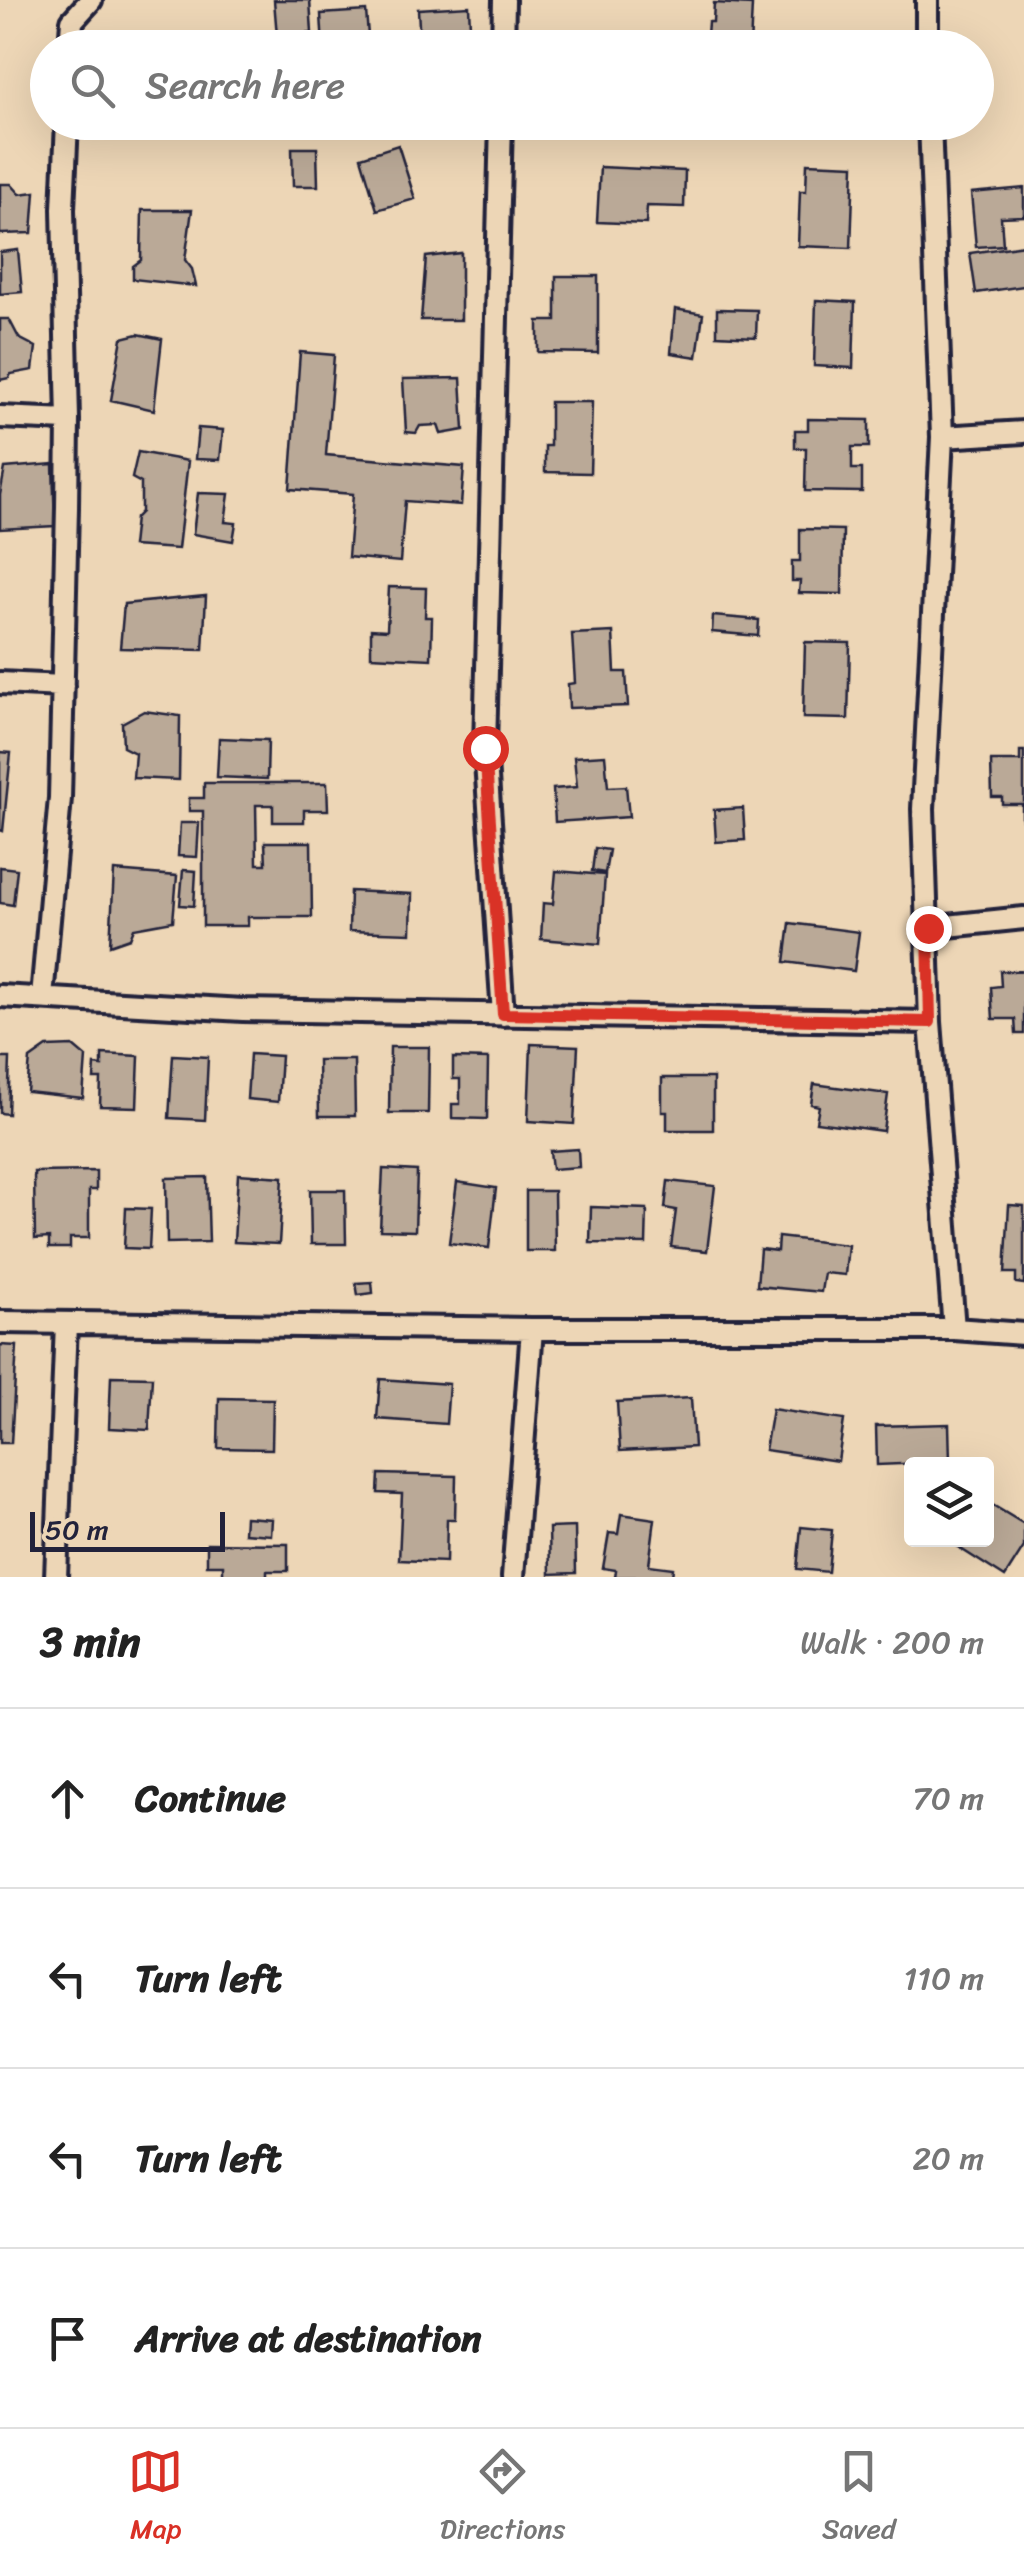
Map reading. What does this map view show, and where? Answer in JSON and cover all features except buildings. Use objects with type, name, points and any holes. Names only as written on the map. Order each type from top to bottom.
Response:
[{"type":"street","points":[[71,30],[72,21],[91,0]]},
{"type":"street","points":[[503,30],[504,0]]},
{"type":"street","points":[[927,0],[927,30]]},
{"type":"street","points":[[42,998],[60,798],[68,420],[63,210],[67,140]]},
{"type":"street","points":[[501,140],[485,748],[503,1014]]},
{"type":"street","points":[[931,140],[942,437],[924,809],[930,1022],[954,1329]]},
{"type":"street","points":[[0,417],[68,420]]},
{"type":"street","points":[[942,437],[1024,432]]},
{"type":"street","points":[[0,683],[63,686]]},
{"type":"street","points":[[928,928],[1024,918]]},
{"type":"street","points":[[0,996],[243,1010],[930,1022]]},
{"type":"street","points":[[0,1322],[532,1329],[954,1329],[1024,1334]]},
{"type":"street","points":[[56,1577],[66,1323]]},
{"type":"street","points":[[513,1577],[532,1329]]},
{"type":"route","points":[[485,748],[503,1014],[930,1022],[928,928]]}]
